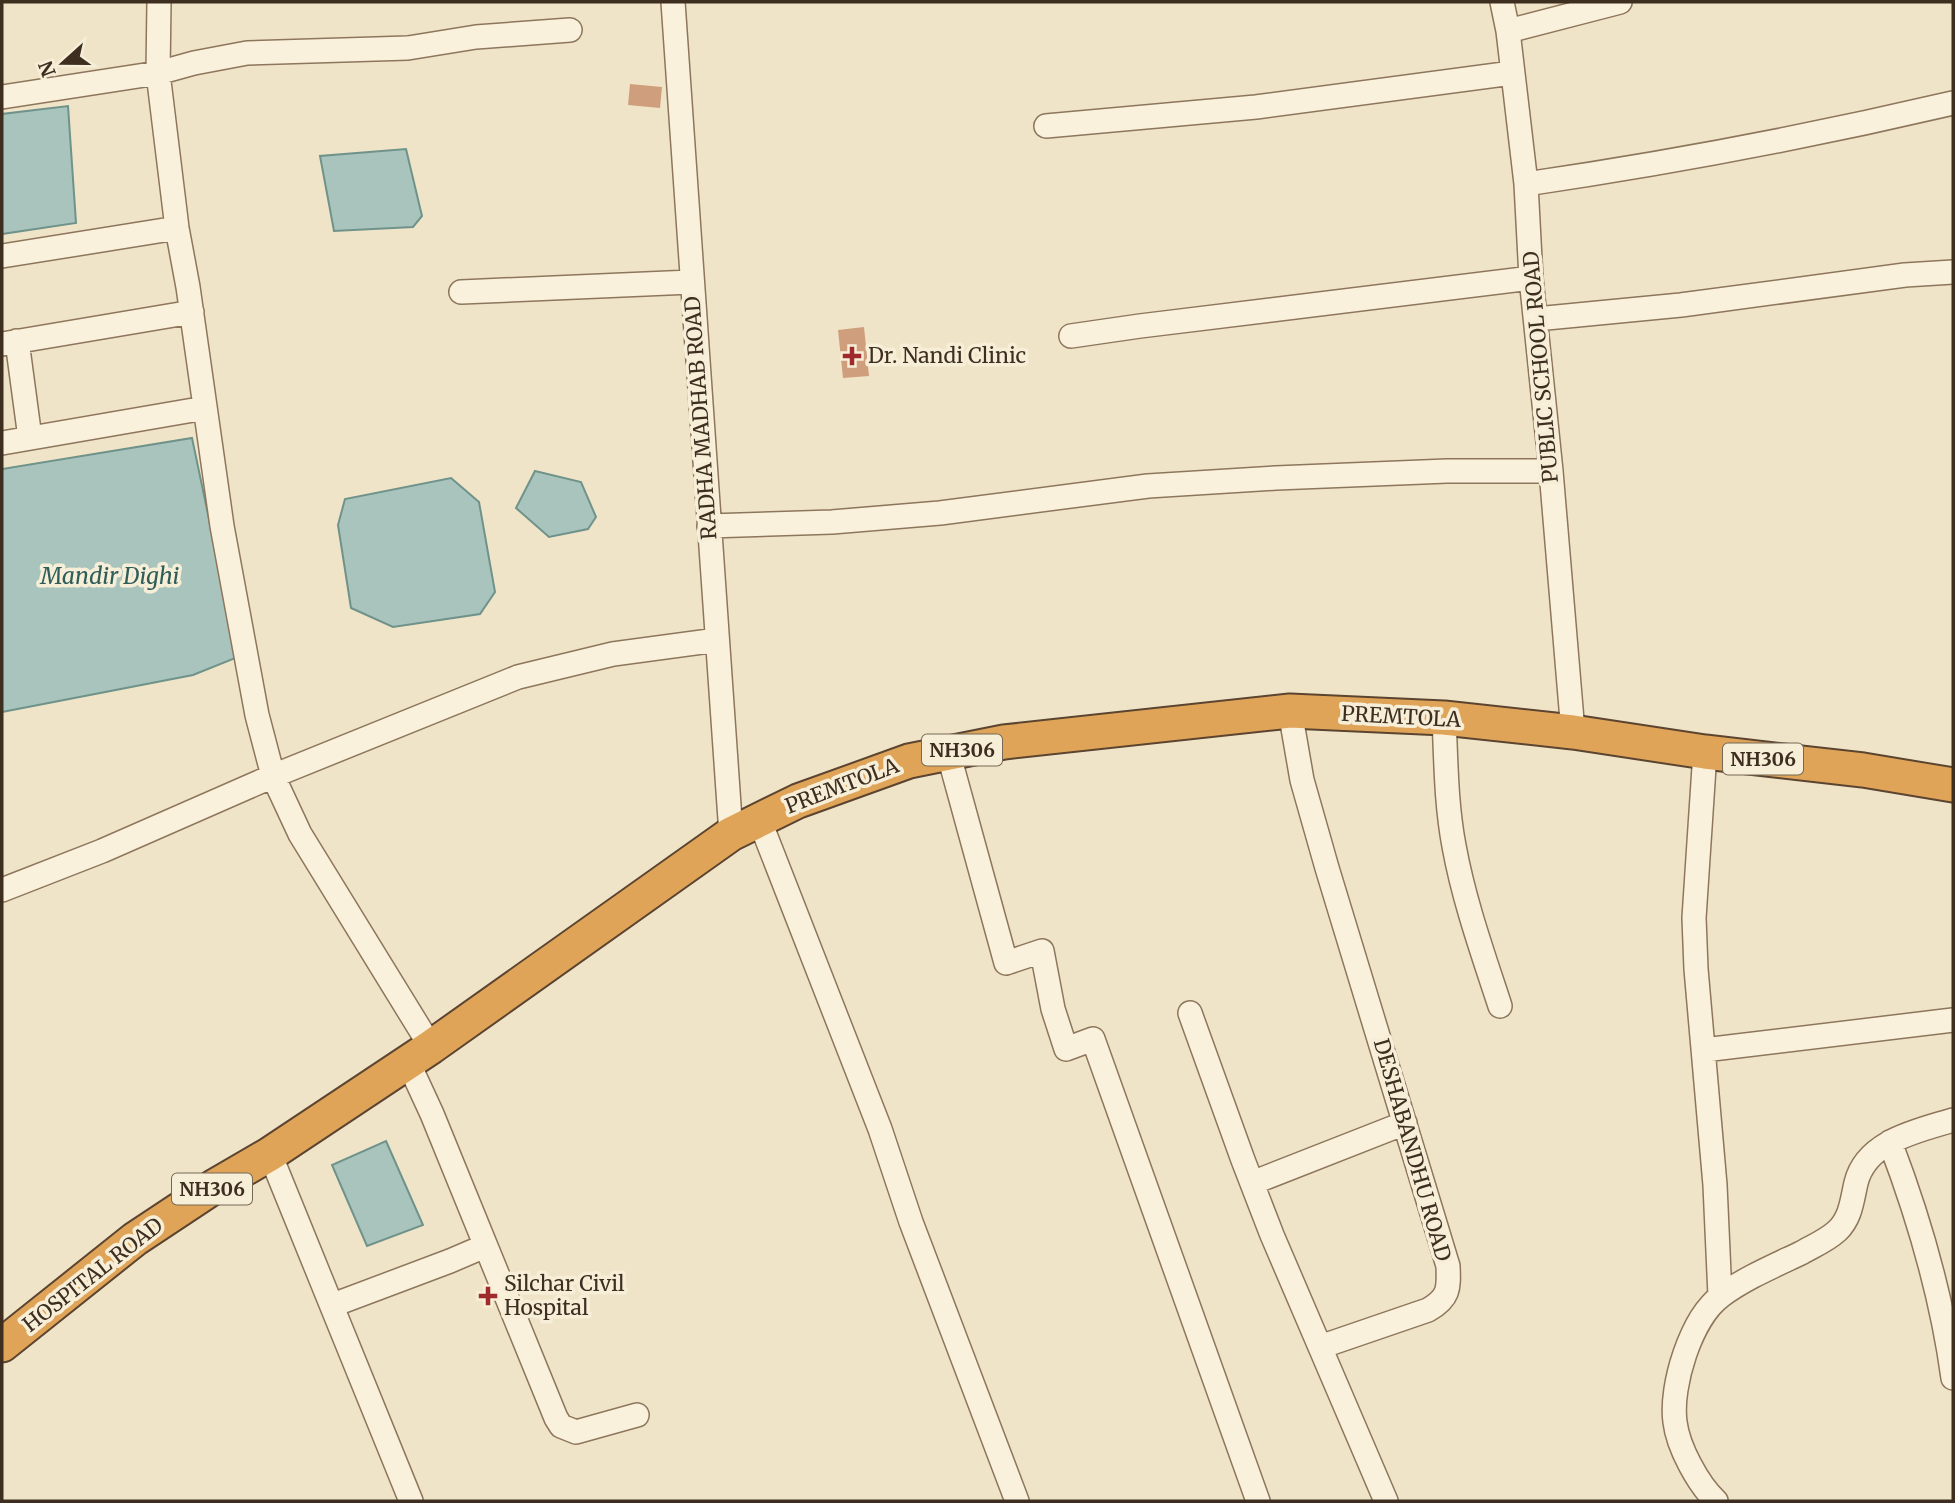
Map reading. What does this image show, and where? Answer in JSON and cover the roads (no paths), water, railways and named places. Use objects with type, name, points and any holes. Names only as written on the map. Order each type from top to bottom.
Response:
[{"type":"highway","name":"PREMTOLA","points":[[420,1054],[745,826],[798,801],[909,761],[1004,742],[1290,711],[1444,718],[1573,733]]},
{"type":"highway","name":"NH306","points":[[1573,733],[1705,752],[1863,770],[1953,785]]},
{"type":"highway","name":"HOSPITAL ROAD","points":[[2,1345],[135,1240],[420,1054]]},
{"type":"street","points":[[159,2],[158,73],[177,228],[192,312],[222,526],[257,715],[273,776],[300,834],[420,1054],[432,1114],[556,1418],[561,1426],[576,1432],[637,1415]]},
{"type":"street","name":"RADHA MADHAB ROAD","points":[[673,2],[717,640],[745,826],[880,1129],[911,1222],[1017,1501]]},
{"type":"street","name":"PUBLIC SCHOOL ROAD","points":[[1502,2],[1508,31],[1526,184],[1531,278],[1551,471],[1573,733]]},
{"type":"street","points":[[1508,31],[1620,2]]},
{"type":"street","points":[[2,97],[158,73],[247,53],[408,47],[476,37],[570,30]]},
{"type":"street","points":[[1046,126],[1256,107],[1513,73]]},
{"type":"street","points":[[1526,184],[1667,162],[1844,128],[1953,103]]},
{"type":"street","points":[[2,256],[177,228]]},
{"type":"street","points":[[1536,319],[1681,305],[1905,275],[1953,272]]},
{"type":"street","points":[[1071,336],[1531,278]]},
{"type":"street","points":[[461,292],[691,282]]},
{"type":"street","points":[[30,438],[9,343],[192,312]]},
{"type":"street","points":[[2,443],[205,408]]},
{"type":"street","points":[[709,526],[832,522],[913,515],[1161,485],[1447,471],[1551,471]]},
{"type":"street","points":[[2,891],[102,851],[273,776],[518,677],[613,654],[717,640]]},
{"type":"street","name":"DESHABANDHU ROAD","points":[[1290,711],[1302,780],[1448,1266],[1448,1286],[1445,1297],[1438,1304],[1428,1310],[1320,1347]]},
{"type":"street","points":[[1444,718],[1448,800],[1454,847],[1478,939],[1500,1006]]},
{"type":"street","points":[[948,752],[1006,963],[1042,951],[1054,1009],[1066,1049],[1093,1039],[1258,1501]]},
{"type":"street","points":[[1705,752],[1694,918],[1715,1185],[1720,1296]]},
{"type":"street","points":[[1190,1013],[1272,1235],[1386,1501]]},
{"type":"street","points":[[1704,1050],[1953,1020]]},
{"type":"street","points":[[1716,1501],[1694,1471],[1680,1444],[1674,1421],[1676,1393],[1685,1351],[1697,1324],[1720,1296],[1835,1233],[1849,1214],[1859,1169],[1869,1156],[1953,1119]]},
{"type":"street","points":[[1252,1183],[1405,1123]]},
{"type":"street","points":[[1892,1148],[1908,1191],[1949,1326],[1953,1378]]},
{"type":"street","points":[[270,1154],[411,1501]]},
{"type":"street","points":[[333,1305],[485,1246]]},
{"type":"water","points":[[68,106],[76,223],[2,234],[2,114]]},
{"type":"water","points":[[406,149],[422,216],[413,227],[334,231],[320,156]]},
{"type":"water","name":"Mandir Dighi","points":[[192,438],[238,657],[193,675],[2,712],[2,469]]},
{"type":"water","points":[[535,471],[581,482],[596,517],[588,529],[549,537],[516,508]]},
{"type":"water","points":[[451,478],[479,502],[495,592],[480,614],[393,627],[351,608],[338,525],[345,499]]},
{"type":"water","points":[[386,1141],[423,1225],[367,1246],[332,1165]]},
{"type":"place","name":"Dr. Nandi Clinic","points":[[852,356]]},
{"type":"place","name":"Silchar Civil Hospital","points":[[488,1296]]}]
